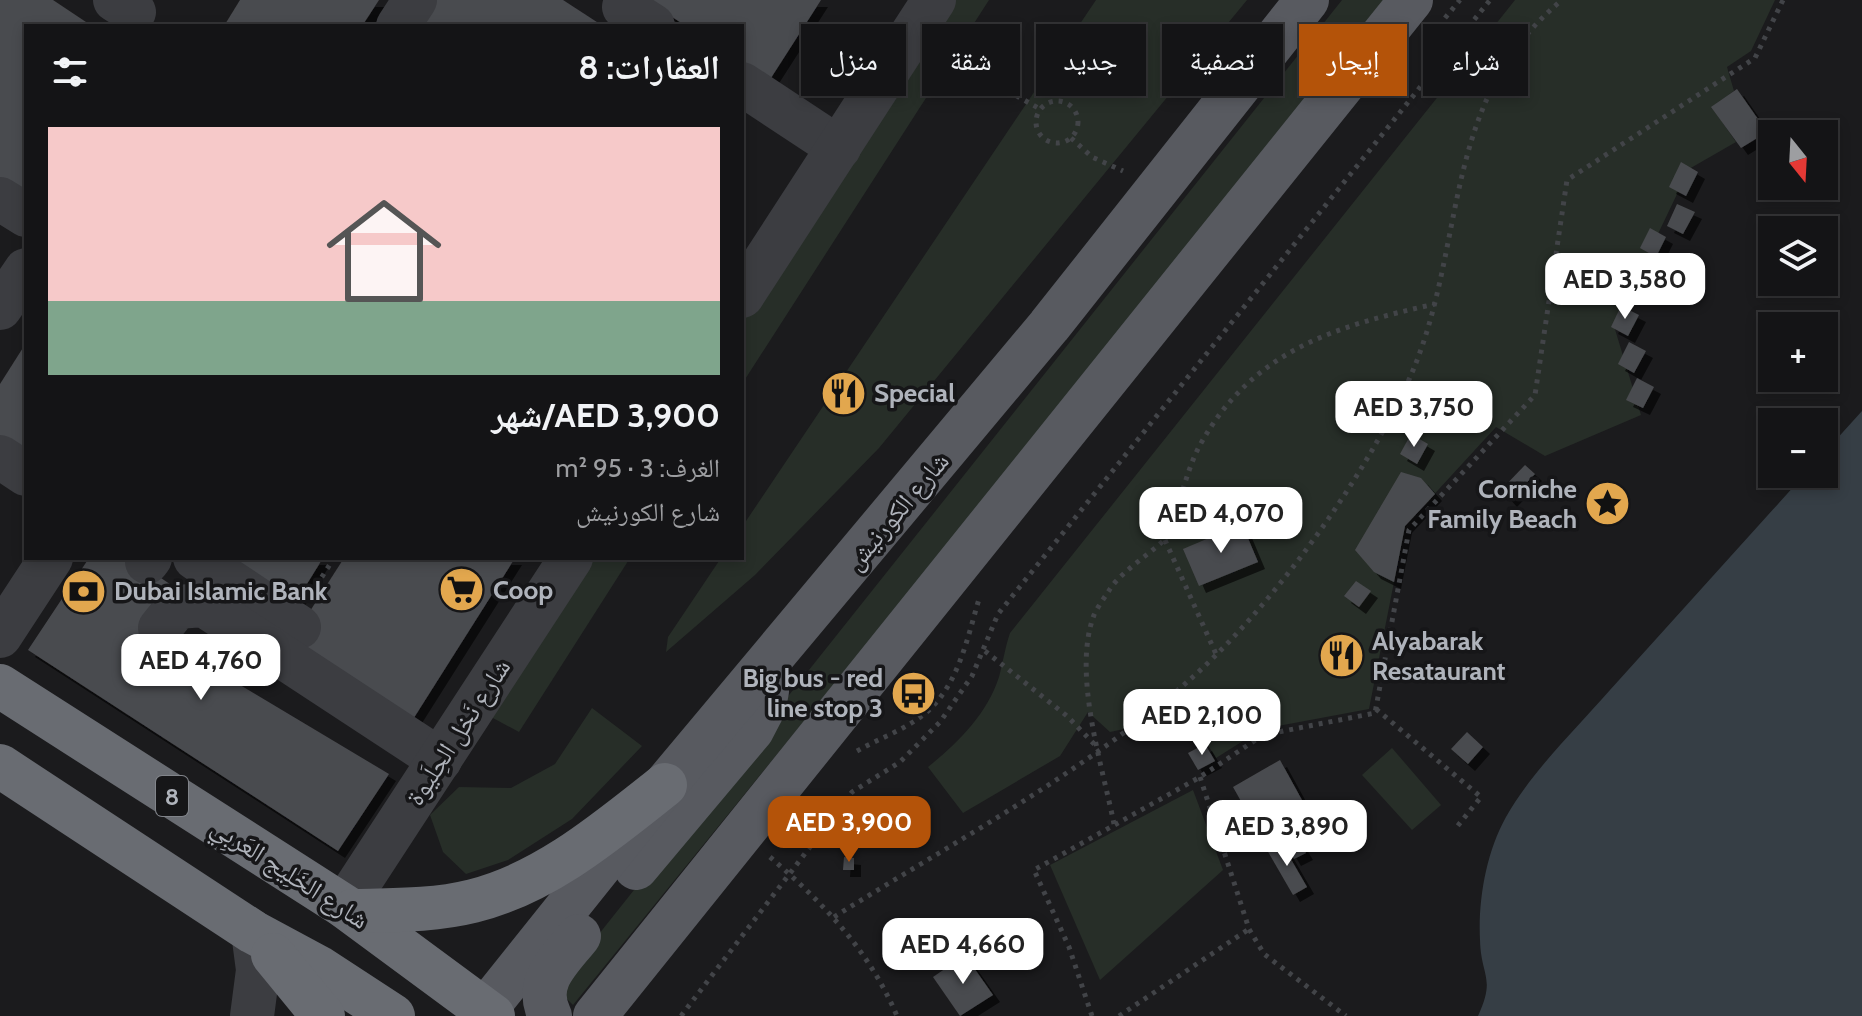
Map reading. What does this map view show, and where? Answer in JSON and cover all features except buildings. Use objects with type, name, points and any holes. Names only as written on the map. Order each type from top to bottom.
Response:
[{"type":"highway","name":"شارع الخَلِيج العَربِي","points":[[0,686],[348,909],[486,1014]]},
{"type":"highway","points":[[0,766],[253,932],[318,967],[393,1016]]},
{"type":"highway","points":[[348,909],[436,908],[475,901],[515,887],[604,832],[665,785]]},
{"type":"highway","points":[[253,932],[323,1016]]},
{"type":"main road","name":"شارع الكورنيش","points":[[486,1014],[665,785],[1049,326],[1307,0]]},
{"type":"main road","points":[[595,1016],[1411,0]]},
{"type":"main road","points":[[550,1016],[543,991],[547,977],[752,730],[767,694],[764,669]]},
{"type":"street","points":[[399,24],[415,0]]},
{"type":"street","points":[[744,293],[934,0]]},
{"type":"street","points":[[744,85],[839,148]]},
{"type":"street","points":[[0,199],[24,214]]},
{"type":"street","points":[[0,308],[24,273]]},
{"type":"street","points":[[0,457],[24,473]]},
{"type":"street","points":[[0,636],[50,560]]},
{"type":"street","points":[[198,560],[299,627]]},
{"type":"street","name":"شارع نَخل الحِلَيوة","points":[[348,909],[570,560]]},
{"type":"street","points":[[160,628],[177,607],[204,605],[440,760]]},
{"type":"street","points":[[252,1016],[257,1000],[258,970],[253,932]]},
{"type":"path","points":[[681,1016],[852,792],[900,762],[940,722],[957,700],[985,651],[998,614],[1490,0]]},
{"type":"path","points":[[834,917],[1099,749],[1185,684],[1283,579],[1365,461],[1407,383],[1435,304],[1463,161],[1476,119],[1503,66],[1525,37],[1562,0]]},
{"type":"path","points":[[1092,1016],[1069,947],[1034,870],[1200,777],[1263,735],[1375,713],[1409,530],[1535,395],[1567,180],[1755,58],[1783,0]]},
{"type":"path","points":[[1017,96],[1040,109]]},
{"type":"path","points":[[1055,100],[1072,106],[1078,122],[1071,138],[1054,143],[1046,140],[1036,125],[1040,109],[1055,100]]},
{"type":"path","points":[[1071,138],[1092,157],[1118,171],[1164,177]]},
{"type":"path","points":[[1114,824],[1099,749],[1087,655],[1094,614],[1135,560],[1165,540],[1199,446],[1226,407],[1263,371],[1330,331],[1435,304]]},
{"type":"path","points":[[1165,540],[1216,654]]},
{"type":"path","points":[[985,651],[1067,716],[1099,749]]},
{"type":"path","points":[[1376,708],[1481,797],[1456,828]]},
{"type":"path","points":[[1200,777],[1249,929],[1264,954],[1346,1016]]},
{"type":"path","points":[[766,854],[788,872],[858,944],[897,1016]]},
{"type":"path","points":[[1119,1016],[1249,929]]},
{"type":"shaded area","points":[[945,0],[989,0],[974,24],[929,24]]},
{"type":"shaded area","points":[[1096,0],[1247,0],[1227,24],[1162,24],[1162,96],[1168,96],[879,448],[755,575],[666,652],[668,637],[720,560],[744,560],[744,524],[1036,89],[1036,96],[1146,96],[1146,24],[1080,24]]},
{"type":"shaded area","points":[[1342,0],[1391,0],[1371,24],[1323,24]]},
{"type":"shaded area","points":[[1515,0],[1775,0],[1751,51],[1727,67],[1734,91],[1712,107],[1736,142],[1689,169],[1614,326],[1641,415],[1545,456],[1496,427],[1405,526],[1369,709],[1262,729],[1216,758],[1204,739],[1181,717],[1110,732],[1088,712],[1060,756],[963,813],[928,767],[960,738],[987,703],[999,677],[1010,633],[1438,96],[1528,96],[1528,24],[1496,24]]},
{"type":"shaded area","points":[[922,35],[922,96],[927,96],[744,381],[744,307],[882,96],[906,96],[906,60]]},
{"type":"shaded area","points":[[1299,54],[1299,96],[1313,96],[573,1005],[556,988],[1266,96],[1283,96],[1283,74]]},
{"type":"shaded area","points":[[1862,411],[1862,1016],[1478,1016],[1487,985],[1480,940],[1480,909],[1485,877],[1499,831],[1516,800],[1555,751],[1792,488],[1838,488],[1838,438]]},
{"type":"shaded area","points":[[579,560],[629,560],[519,732],[480,711]]},
{"type":"shaded area","points":[[592,708],[642,746],[572,819],[508,860],[466,874],[443,852],[430,815],[459,787],[511,788],[555,764]]},
{"type":"shaded area","points":[[1392,748],[1441,805],[1412,830],[1362,775]]},
{"type":"shaded area","points":[[1193,790],[1223,870],[1100,980],[1050,865]]},
{"type":"place","name":"Special","points":[[843,393]]},
{"type":"place","name":"Corniche Family Beach","points":[[1608,504]]},
{"type":"place","name":"Coop","points":[[462,590]]},
{"type":"place","name":"Dubai Islamic Bank","points":[[83,591]]},
{"type":"place","name":"Alyabarak Resataurant","points":[[1341,656]]},
{"type":"place","name":"Big bus - red line stop 3","points":[[914,693]]}]
